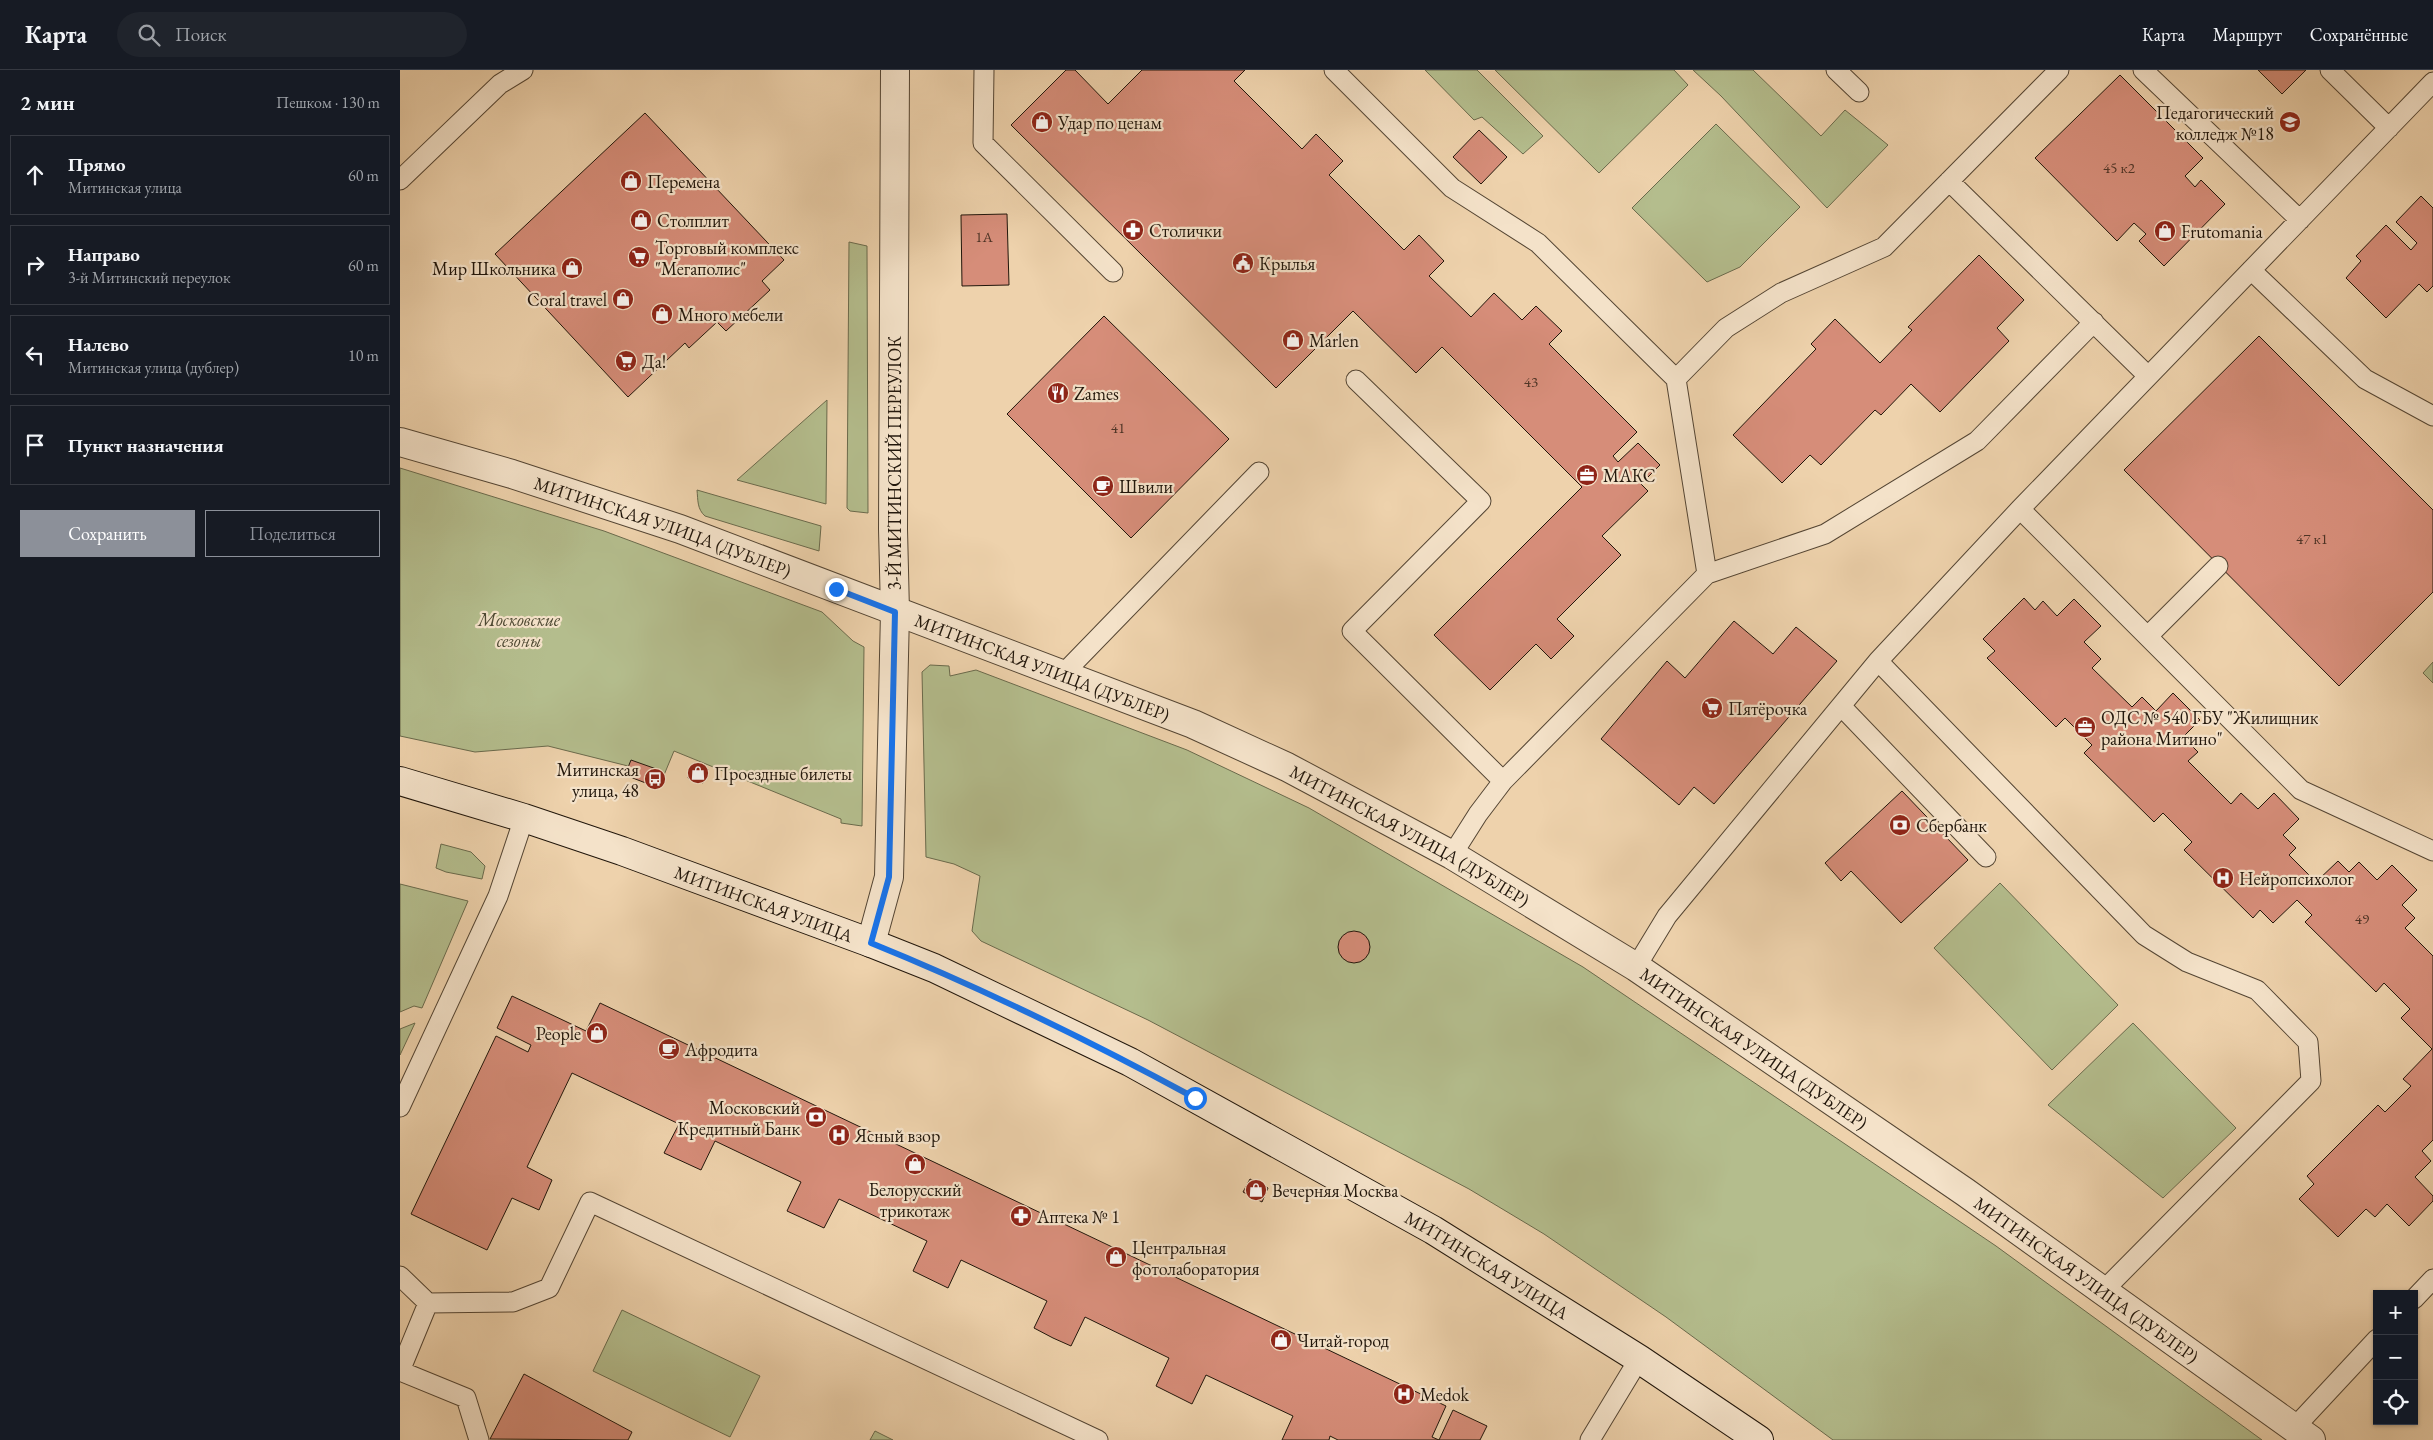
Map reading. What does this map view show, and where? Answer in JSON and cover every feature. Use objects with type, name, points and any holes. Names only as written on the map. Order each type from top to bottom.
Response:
[{"type":"street","name":"3-Й МИТИНСКИЙ ПЕРЕУЛОК","points":[[871,943],[889,877],[895,612],[893,529],[895,70]]},
{"type":"street","name":"МИТИНСКАЯ УЛИЦА (ДУБЛЕР)","points":[[400,442],[512,474],[680,529],[1194,724],[1287,767],[1452,855],[1636,967],[1965,1192],[2303,1433]]},
{"type":"street","name":"МИТИНСКАЯ УЛИЦА","points":[[400,781],[524,818],[622,851],[871,943],[934,968],[1130,1062],[1433,1230],[1639,1359],[1759,1440]]},
{"type":"lane","points":[[400,180],[496,77],[523,70]]},
{"type":"lane","points":[[984,70],[983,143],[1113,272]]},
{"type":"lane","points":[[1334,70],[1452,188],[1538,243],[1676,379],[1707,574]]},
{"type":"lane","points":[[1836,70],[1859,92]]},
{"type":"lane","points":[[1676,379],[1726,328],[1781,293],[1884,247],[2059,70]]},
{"type":"lane","points":[[2143,70],[2300,220]]},
{"type":"lane","points":[[2330,70],[2389,128]]},
{"type":"lane","points":[[1636,967],[1667,916],[1878,660],[2148,376],[2389,128],[2430,91]]},
{"type":"lane","points":[[1949,181],[2148,376]]},
{"type":"lane","points":[[2251,270],[2365,379],[2433,416]]},
{"type":"lane","points":[[1452,855],[1478,814],[1503,781],[1707,574],[1825,534],[1977,441],[2094,322]]},
{"type":"lane","points":[[1356,380],[1481,501],[1352,631],[1503,781]]},
{"type":"lane","points":[[1062,674],[1259,472]]},
{"type":"lane","points":[[2020,509],[2301,790],[2433,851]]},
{"type":"lane","points":[[2148,636],[2218,566]]},
{"type":"lane","points":[[1878,660],[2144,936],[2188,962],[2257,990],[2308,1042],[2311,1081],[2102,1291]]},
{"type":"lane","points":[[1841,706],[1986,857]]},
{"type":"lane","points":[[400,1107],[498,896],[524,818]]},
{"type":"lane","points":[[400,1276],[428,1302],[513,1302],[548,1288],[590,1202],[1098,1440]]},
{"type":"lane","points":[[2418,1295],[2433,1279]]},
{"type":"lane","points":[[428,1302],[400,1371],[466,1398],[479,1440]]},
{"type":"lane","points":[[2303,1433],[2373,1344]]},
{"type":"lane","points":[[1590,1440],[1639,1359]]},
{"type":"green space","points":[[1425,70],[1477,70],[1543,136],[1523,154],[1482,117],[1474,120]]},
{"type":"green space","points":[[1495,70],[1674,70],[1688,85],[1599,173]]},
{"type":"green space","points":[[1693,70],[1753,70],[1821,136],[1845,110],[1888,145],[1827,208],[1721,96]]},
{"type":"green space","points":[[1716,124],[1800,207],[1740,267],[1707,282],[1632,208]]},
{"type":"green space","points":[[849,242],[867,246],[868,513],[850,511],[847,508]]},
{"type":"green space","points":[[827,400],[826,504],[737,480]]},
{"type":"green space","name":"Московские сезоны","points":[[400,468],[604,531],[822,612],[853,641],[864,647],[862,826],[841,823],[841,819],[674,751],[664,775],[548,746],[475,752],[400,736]]},
{"type":"green space","points":[[697,490],[821,526],[819,551],[705,516],[699,507]]},
{"type":"green space","points":[[2433,662],[2433,683],[2423,673]]},
{"type":"green space","points":[[930,665],[949,666],[950,676],[976,670],[1187,750],[1309,808],[1583,967],[1996,1246],[2262,1440],[1833,1440],[1666,1317],[1544,1234],[1469,1189],[1148,1020],[981,941],[972,931],[980,876],[954,864],[926,857],[922,672]]},
{"type":"green space","points":[[441,844],[471,852],[485,866],[482,879],[446,872],[436,868]]},
{"type":"green space","points":[[2000,883],[2118,1005],[2052,1070],[1934,948]]},
{"type":"green space","points":[[400,884],[468,901],[422,1008],[414,1006],[400,1012]]},
{"type":"green space","points":[[415,1023],[400,1055],[400,1029]]},
{"type":"green space","points":[[2133,1023],[2236,1128],[2163,1198],[2048,1105]]},
{"type":"green space","points":[[622,1310],[760,1376],[730,1437],[593,1371]]},
{"type":"green space","points":[[875,1431],[893,1440],[870,1440]]},
{"type":"building","points":[[1066,70],[1075,70],[1108,104],[1142,70],[1245,70],[1234,81],[1302,149],[1316,134],[1343,161],[1329,175],[1404,250],[1419,235],[1444,261],[1429,276],[1471,317],[1494,293],[1522,320],[1536,306],[1562,331],[1549,344],[1637,432],[1613,456],[1618,462],[1638,443],[1660,465],[1641,484],[1648,491],[1602,536],[1621,555],[1557,619],[1574,636],[1551,659],[1536,644],[1490,690],[1434,635],[1582,487],[1442,347],[1416,373],[1353,311],[1276,388],[1011,125]]},
{"type":"building","points":[[2258,70],[2306,70],[2282,94]]},
{"type":"building","points":[[2120,75],[2203,158],[2185,176],[2195,187],[2201,180],[2225,204],[2164,266],[2139,241],[2146,234],[2134,223],[2117,241],[2035,158]]},
{"type":"building","name":"Торговый комплекс \"Мегаполис\"","points":[[645,113],[784,260],[762,281],[770,290],[726,331],[717,322],[689,348],[685,343],[628,397],[495,254]]},
{"type":"building","points":[[1479,130],[1507,157],[1481,184],[1453,157]]},
{"type":"building","points":[[2421,196],[2433,208],[2433,286],[2427,292],[2419,284],[2386,318],[2346,278],[2361,261],[2356,256],[2386,225],[2411,250],[2417,243],[2396,222]]},
{"type":"building","points":[[1007,214],[1009,285],[962,286],[961,215]]},
{"type":"building","points":[[1979,255],[2024,300],[1997,328],[2009,341],[1940,412],[1911,384],[1881,415],[1875,410],[1821,465],[1810,455],[1782,483],[1733,435],[1816,349],[1811,344],[1835,319],[1880,363],[1912,330],[1908,327]]},
{"type":"building","points":[[1104,316],[1229,439],[1131,538],[1007,414]]},
{"type":"building","points":[[2259,336],[2433,510],[2433,592],[2339,686],[2124,470]]},
{"type":"building","points":[[2024,598],[2035,610],[2043,601],[2057,616],[2074,599],[2101,626],[2084,642],[2101,659],[2092,668],[2132,707],[2142,697],[2156,711],[2173,693],[2200,720],[2183,737],[2198,752],[2188,761],[2231,804],[2241,793],[2258,809],[2274,793],[2299,819],[2283,835],[2296,848],[2289,855],[2316,882],[2338,861],[2349,872],[2359,862],[2377,880],[2392,865],[2417,890],[2402,905],[2415,918],[2405,928],[2433,956],[2433,1140],[2422,1151],[2431,1161],[2415,1177],[2433,1196],[2433,1201],[2409,1226],[2387,1204],[2375,1217],[2366,1209],[2338,1237],[2299,1199],[2314,1184],[2307,1176],[2378,1105],[2385,1112],[2411,1086],[2403,1079],[2432,1049],[2401,1018],[2410,1009],[2384,983],[2376,992],[2305,922],[2312,915],[2297,900],[2273,923],[2260,910],[2253,918],[2184,850],[2192,842],[2163,813],[2154,822],[2084,753],[2092,745],[2065,718],[2056,727],[1987,658],[1995,651],[1983,639]]},
{"type":"building","name":"Пятёрочка","points":[[1734,621],[1773,654],[1796,627],[1837,661],[1714,804],[1694,787],[1679,805],[1601,739],[1667,661],[1685,678]]},
{"type":"building","points":[[631,760],[662,771],[656,787],[625,775]]},
{"type":"building","name":"Проездные билеты","points":[[693,764],[708,769],[703,783],[688,778]]},
{"type":"building","name":"Сбербанк","points":[[1902,791],[1968,860],[1901,923],[1851,871],[1841,881],[1825,863]]},
{"type":"building","points":[[1354,931],[1360,932],[1365,936],[1369,941],[1369,953],[1365,958],[1360,962],[1354,963],[1348,962],[1343,958],[1339,953],[1338,947],[1339,941],[1343,936],[1348,932]]},
{"type":"building","points":[[512,996],[586,1031],[600,1003],[1446,1406],[1432,1437],[1439,1440],[1338,1440],[1330,1436],[1329,1440],[1282,1440],[1293,1416],[1206,1375],[1192,1404],[1156,1386],[1169,1358],[1085,1317],[1071,1346],[1053,1338],[1034,1328],[1047,1301],[961,1260],[948,1288],[913,1271],[927,1241],[839,1199],[824,1228],[787,1211],[801,1182],[715,1141],[701,1170],[664,1153],[679,1124],[572,1073],[527,1167],[552,1180],[539,1210],[512,1198],[487,1250],[411,1214],[496,1036],[528,1052],[531,1045],[497,1028]]},
{"type":"building","name":"Вечерняя Москва","points":[[1250,1179],[1268,1188],[1262,1202],[1243,1192]]},
{"type":"building","points":[[524,1374],[632,1432],[628,1440],[490,1439]]},
{"type":"building","points":[[1453,1410],[1487,1426],[1480,1440],[1439,1440]]},
{"type":"place","name":"Удар по ценам","points":[[1042,122]]},
{"type":"place","name":"Педагогический колледж №18","points":[[2290,122]]},
{"type":"place","name":"Перемена","points":[[631,181]]},
{"type":"place","name":"Столплит","points":[[641,220]]},
{"type":"place","name":"Столички","points":[[1133,230]]},
{"type":"place","name":"Frutomania","points":[[2165,231]]},
{"type":"place","name":"Торговый комплекс \"Мегаполис\"","points":[[639,257]]},
{"type":"place","name":"Крылья","points":[[1243,263]]},
{"type":"place","name":"Мир Школьника","points":[[572,268]]},
{"type":"place","name":"Coral travel","points":[[623,299]]},
{"type":"place","name":"Много мебели","points":[[662,314]]},
{"type":"place","name":"Marlen","points":[[1293,340]]},
{"type":"place","name":"Да!","points":[[626,361]]},
{"type":"place","name":"Zames","points":[[1058,393]]},
{"type":"place","name":"МАКС","points":[[1587,475]]},
{"type":"place","name":"Швили","points":[[1103,486]]},
{"type":"place","name":"Пятёрочка","points":[[1712,708]]},
{"type":"place","name":"ОДС № 540 ГБУ \"Жилищник района Митино\"","points":[[2085,727]]},
{"type":"place","name":"Проездные билеты","points":[[698,773]]},
{"type":"place","name":"Митинская улица, 48","points":[[655,779]]},
{"type":"place","name":"Сбербанк","points":[[1900,825]]},
{"type":"place","name":"Нейропсихолог","points":[[2223,878]]},
{"type":"place","name":"People","points":[[597,1033]]},
{"type":"place","name":"Афродита","points":[[669,1049]]},
{"type":"place","name":"Московский Кредитный Банк","points":[[816,1117]]},
{"type":"place","name":"Ясный взор","points":[[839,1135]]},
{"type":"place","name":"Белорусский трикотаж","points":[[915,1164]]},
{"type":"place","name":"Вечерняя Москва","points":[[1256,1190]]},
{"type":"place","name":"Аптека № 1","points":[[1021,1216]]},
{"type":"place","name":"Центральная фотолаборатория","points":[[1116,1257]]},
{"type":"place","name":"Читай-город","points":[[1281,1340]]},
{"type":"place","name":"Medok","points":[[1404,1394]]},
{"type":"route","points":[[836,589],[895,612],[889,877],[871,943],[934,968],[1130,1062],[1195,1098]]}]
